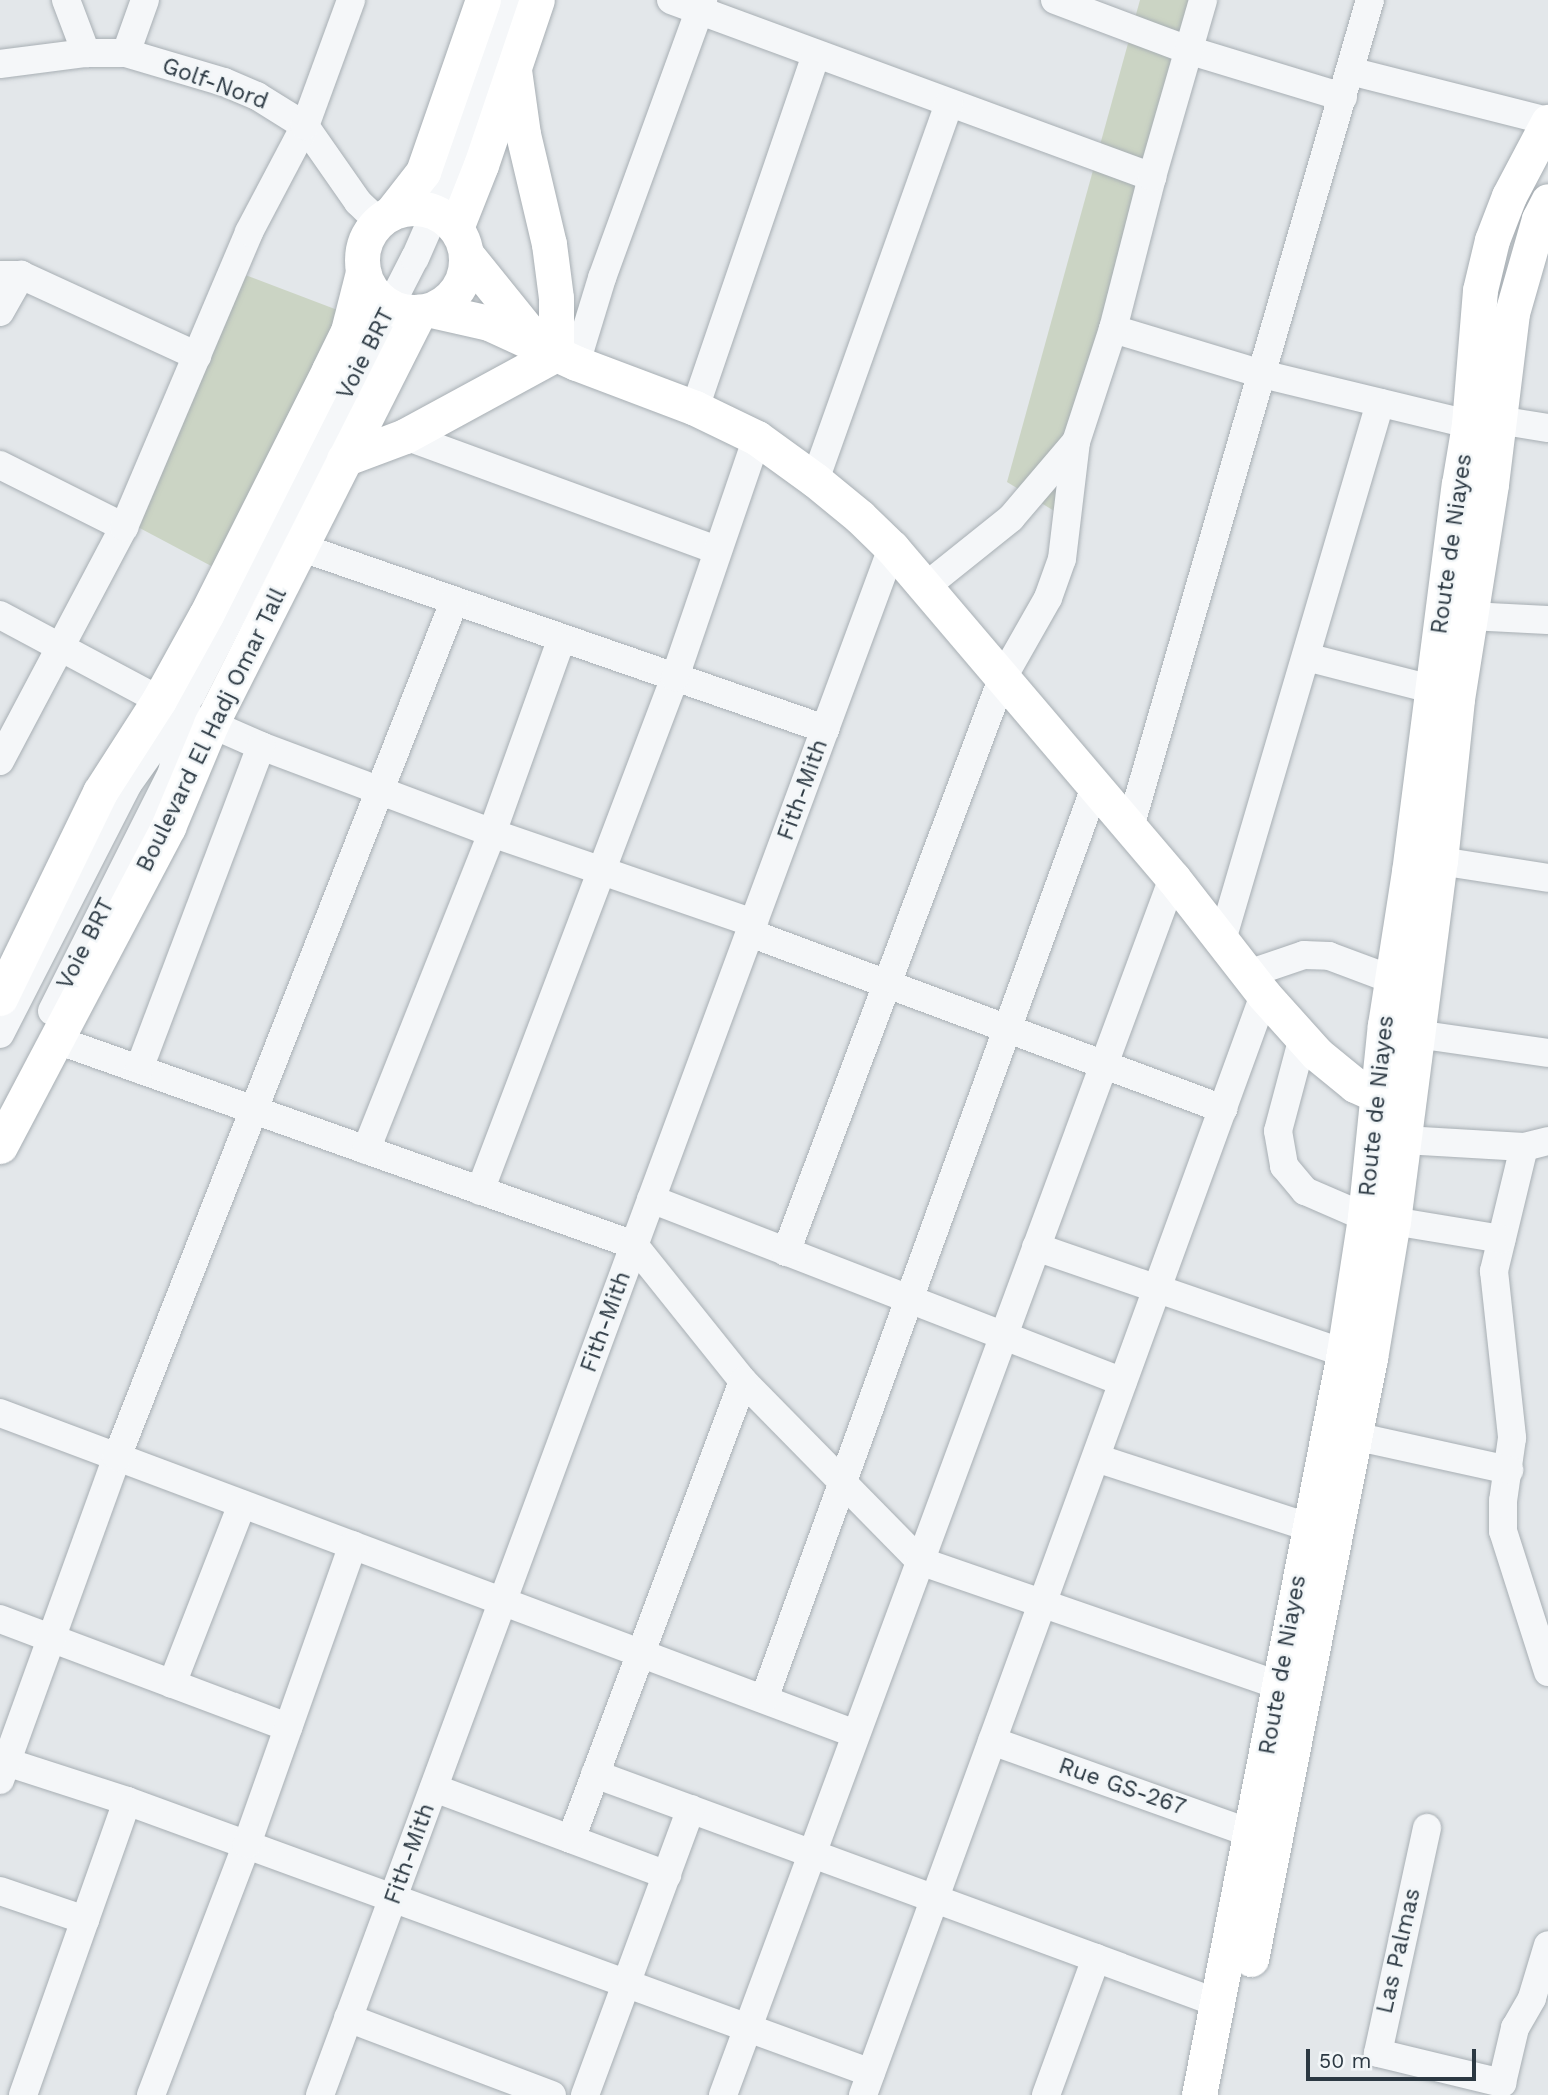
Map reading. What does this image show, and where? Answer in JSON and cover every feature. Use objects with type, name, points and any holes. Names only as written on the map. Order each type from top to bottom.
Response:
[{"type":"main road","points":[[0,998],[77,845],[100,792],[175,697],[206,615],[343,341],[363,272],[364,244],[423,172],[483,0]]},
{"type":"main road","name":"Boulevard El Hadj Omar Tall","points":[[0,1146],[168,827],[211,724],[344,459],[414,310],[447,301],[458,288],[465,272],[453,232],[514,70],[537,0]]},
{"type":"main road","points":[[514,70],[523,134],[549,244],[556,298],[558,355]]},
{"type":"main road","name":"Route de Niayes","points":[[1222,2095],[1276,1839],[1354,1436],[1379,1219],[1397,1115],[1416,1034],[1469,616],[1491,484],[1484,422],[1480,290],[1492,240],[1509,195],[1548,121]]},
{"type":"main road","name":"Route de Niayes","points":[[1199,2095],[1280,1686],[1308,1527],[1344,1353],[1379,1219],[1397,1115],[1391,979],[1409,872],[1432,689],[1484,422],[1539,219],[1548,201]]},
{"type":"main road","points":[[385,217],[414,207],[453,232],[558,355]]},
{"type":"main road","points":[[363,272],[370,289],[414,310],[489,323],[558,355],[695,408],[757,438],[815,480],[892,548],[1173,878],[1256,985],[1303,1037],[1342,1076],[1397,1115]]},
{"type":"main road","points":[[344,459],[405,436],[558,355]]},
{"type":"street","points":[[66,0],[86,53]]},
{"type":"street","points":[[125,53],[145,0]]},
{"type":"street","points":[[0,761],[124,527],[249,232],[305,126],[351,0]]},
{"type":"street","name":"Voie BRT","points":[[0,1034],[175,697],[414,310],[453,232],[461,153],[511,0]]},
{"type":"street","points":[[671,0],[701,5],[816,54],[1152,177]]},
{"type":"street","points":[[1055,0],[1188,50],[1347,84],[1548,121]]},
{"type":"street","points":[[786,1252],[885,983],[1002,679],[1048,598],[1062,559],[1076,442],[1113,329],[1152,177],[1203,0]]},
{"type":"street","points":[[1130,827],[1370,0]]},
{"type":"street","points":[[558,355],[602,278],[701,5]]},
{"type":"street","name":"Golf-Nord","points":[[0,64],[86,53],[125,53],[224,82],[279,107],[305,126],[358,202],[385,217]]},
{"type":"street","points":[[695,408],[816,54]]},
{"type":"street","points":[[815,480],[949,103]]},
{"type":"street","points":[[0,312],[10,275],[197,356]]},
{"type":"street","points":[[1113,329],[1262,374],[1380,403],[1484,422],[1548,428]]},
{"type":"street","points":[[1222,940],[1380,403]]},
{"type":"street","points":[[405,436],[717,550]]},
{"type":"street","points":[[480,1191],[675,677],[757,438]]},
{"type":"street","points":[[925,587],[1011,518],[1076,442]]},
{"type":"street","points":[[0,464],[124,527]]},
{"type":"street","points":[[300,547],[825,729]]},
{"type":"street","name":"Fith-Mith","points":[[320,2095],[892,548]]},
{"type":"street","points":[[454,602],[117,1457],[2,1767],[127,1801],[627,1983],[747,2028],[869,2088],[934,1899],[1223,1108],[1256,985],[1304,955],[1329,956],[1391,979]]},
{"type":"street","points":[[0,615],[60,648],[175,697]]},
{"type":"street","points":[[1469,616],[1548,620]]},
{"type":"street","points":[[366,1150],[492,833],[562,638]]},
{"type":"street","points":[[1306,657],[1432,689]]},
{"type":"street","name":"Voie BRT","points":[[0,1110],[172,772],[175,697]]},
{"type":"street","points":[[211,724],[261,746],[752,928],[885,983],[1223,1108]]},
{"type":"street","points":[[139,1069],[261,746]]},
{"type":"street","points":[[764,1699],[1095,787]]},
{"type":"street","points":[[1440,861],[1548,878]]},
{"type":"street","points":[[723,2095],[1173,878]]},
{"type":"street","points":[[1416,1034],[1548,1052]]},
{"type":"street","points":[[1303,1037],[1287,1087],[1278,1131],[1284,1166],[1305,1191],[1379,1219],[1502,1239]]},
{"type":"street","points":[[54,1040],[634,1245],[743,1381],[920,1560],[1280,1686]]},
{"type":"street","points":[[1397,1115],[1536,1144],[1502,1239],[1494,1271],[1512,1438],[1503,1501],[1503,1531],[1548,1672]]},
{"type":"street","points":[[651,1199],[1123,1382]]},
{"type":"street","points":[[1036,1247],[1156,1291],[1344,1353]]},
{"type":"street","points":[[571,1839],[743,1381]]},
{"type":"street","points":[[1,1415],[856,1734]]},
{"type":"street","points":[[1354,1436],[1509,1470]]},
{"type":"street","points":[[1096,1458],[1308,1527]]},
{"type":"street","points":[[172,1684],[242,1503]]},
{"type":"street","points":[[151,2095],[247,1844],[353,1545]]},
{"type":"street","points":[[0,1619],[288,1727]]},
{"type":"street","name":"Rue GS-267","points":[[992,1741],[1251,1833]]},
{"type":"street","points":[[595,1774],[1218,2004]]},
{"type":"street","points":[[434,1788],[667,1875]]},
{"type":"street","points":[[23,2095],[127,1801]]},
{"type":"street","points":[[585,2095],[691,1810]]},
{"type":"street","name":"Las Palmas","points":[[1427,1828],[1378,2053],[1502,2083],[1516,2028],[1532,1998],[1548,1945]]},
{"type":"street","points":[[0,1891],[85,1920]]},
{"type":"street","points":[[1046,2095],[1096,1958]]},
{"type":"street","points":[[348,2018],[552,2095]]},
{"type":"green space","points":[[1140,0],[1204,0],[1064,517],[1007,482]]},
{"type":"green space","points":[[240,273],[348,314],[215,568],[134,525]]}]
